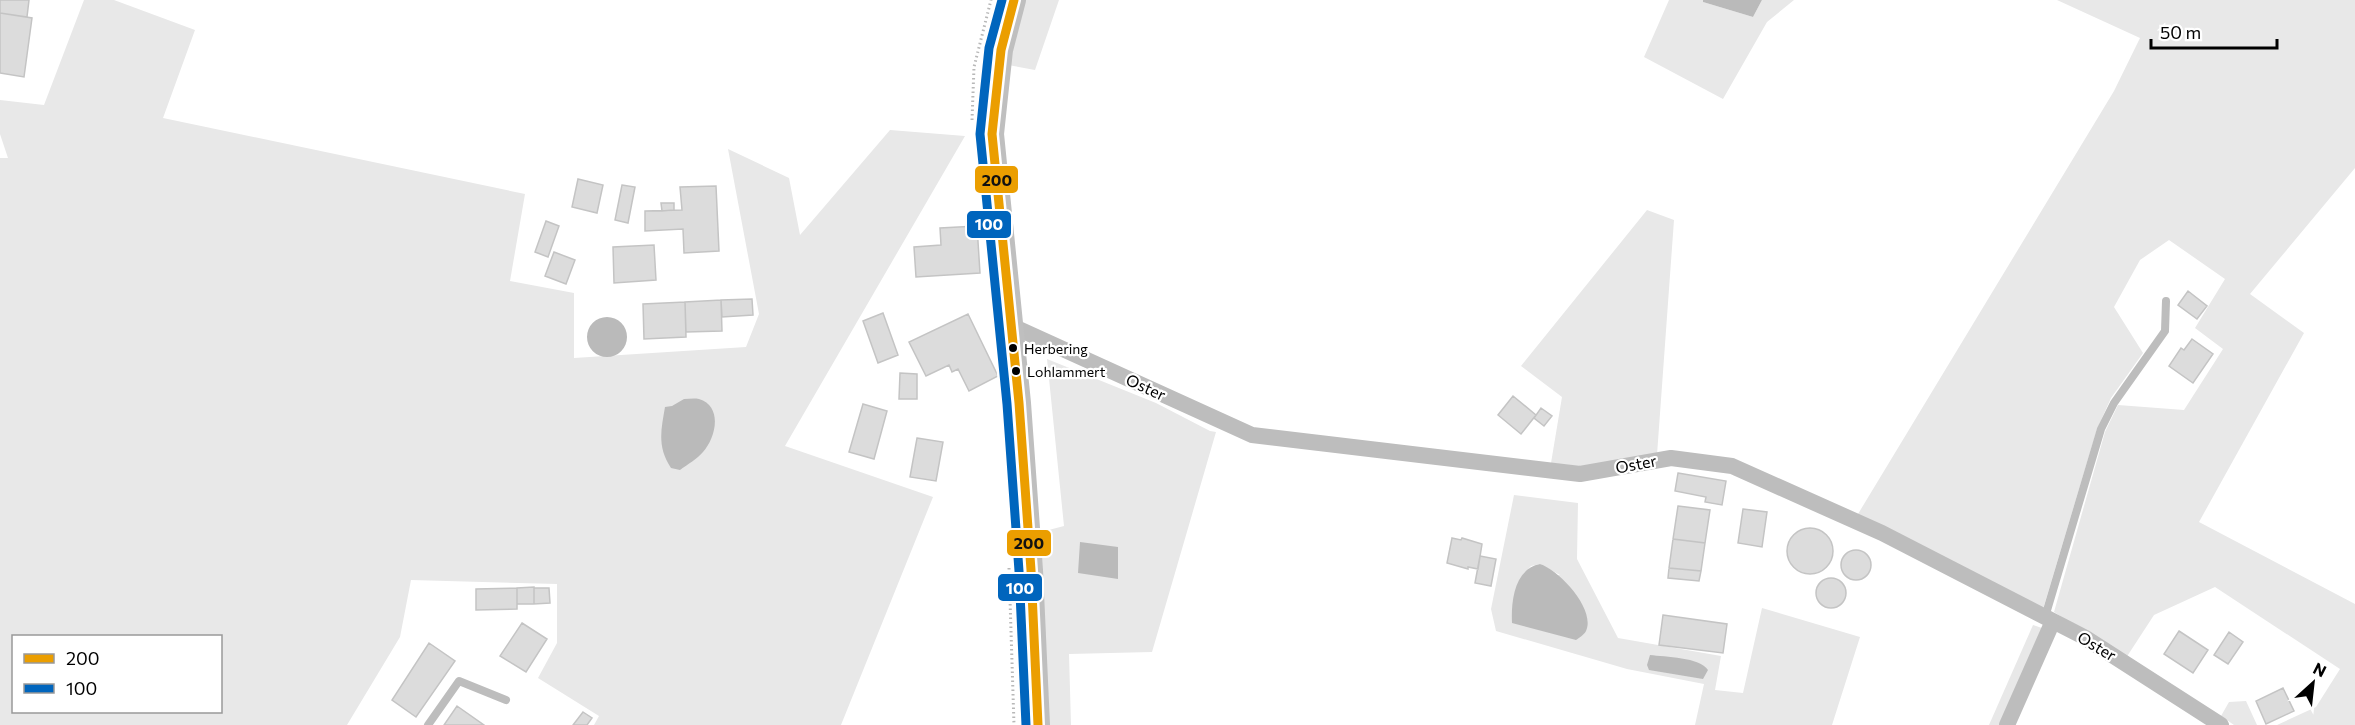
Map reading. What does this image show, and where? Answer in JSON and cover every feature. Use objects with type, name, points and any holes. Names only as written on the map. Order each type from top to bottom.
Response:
[{"type":"main road","points":[[1014,0],[1001,50],[992,134],[1012,326],[1031,570],[1038,725]]},
{"type":"street","name":"Oster","points":[[1012,326],[1252,435],[1580,474],[1671,458],[1732,466],[1882,533],[2084,637],[2221,725]]},
{"type":"street","points":[[2007,725],[2049,619]]},
{"type":"lane","points":[[2049,619],[2101,429],[2114,403],[2165,331],[2166,301]]},
{"type":"lane","points":[[428,725],[459,681],[506,700]]},
{"type":"shaded area","points":[[84,0],[114,0],[195,30],[163,118],[525,194],[510,281],[574,293],[574,358],[746,347],[759,314],[728,149],[789,178],[800,235],[890,130],[965,136],[785,446],[933,497],[841,725],[594,725],[599,716],[538,678],[557,643],[557,584],[411,580],[400,637],[347,725],[0,725],[0,158],[8,158],[0,134],[0,100],[44,105]]},
{"type":"shaded area","points":[[1024,0],[1059,0],[1035,70],[1008,65]]},
{"type":"shaded area","points":[[1669,0],[1703,0],[1703,2],[1753,17],[1762,0],[1794,0],[1767,22],[1723,99],[1644,57]]},
{"type":"shaded area","points":[[1703,0],[1762,0],[1753,17],[1703,2]]},
{"type":"shaded area","points":[[2057,0],[2355,0],[2355,168],[2250,294],[2304,333],[2199,522],[2355,604],[2355,725],[2277,725],[2316,707],[2340,669],[2215,587],[2154,615],[2126,658],[2054,612],[2105,432],[2118,405],[2184,410],[2223,349],[2195,328],[2225,279],[2169,240],[2140,260],[2114,307],[2143,353],[2111,398],[2097,429],[2043,609],[1858,514],[2114,91],[2140,38]]},
{"type":"shaded area","points":[[1647,210],[1674,220],[1657,455],[1581,467],[1551,463],[1562,397],[1521,366]]},
{"type":"shaded area","points":[[607,317],[615,318],[621,323],[626,329],[626,345],[621,351],[615,356],[607,357],[599,356],[593,351],[588,345],[587,337],[588,329],[593,323],[599,318]]},
{"type":"shaded area","points":[[1047,359],[1156,403],[1216,432],[1152,652],[1069,654],[1071,725],[1048,725],[1041,532],[1064,526]]},
{"type":"shaded area","points":[[684,399],[699,399],[707,403],[712,408],[715,423],[708,446],[698,457],[680,470],[671,468],[667,460],[662,446],[661,431],[665,407]]},
{"type":"shaded area","points":[[1514,495],[1578,503],[1577,559],[1618,638],[1721,656],[1715,690],[1743,693],[1762,608],[1860,637],[1832,725],[1695,725],[1704,684],[1627,669],[1496,631],[1491,609]],"holes":[[[1540,564],[1560,575],[1522,576],[1531,566]]]},
{"type":"shaded area","points":[[1080,542],[1118,547],[1118,579],[1078,573]]},
{"type":"shaded area","points":[[1540,564],[1566,582],[1586,612],[1588,622],[1586,631],[1576,640],[1512,623],[1512,606],[1519,579],[1531,567]]},
{"type":"shaded area","points":[[2033,625],[2042,628],[1999,725],[1989,725]]},
{"type":"shaded area","points":[[1650,655],[1698,662],[1708,670],[1703,679],[1649,670],[1647,665]]},
{"type":"shaded area","points":[[2246,701],[2257,725],[2234,725],[2221,716],[2229,702]]},
{"type":"building","points":[[0,0],[29,0],[27,17],[0,13]]},
{"type":"building","points":[[0,13],[32,18],[24,77],[0,73]]},
{"type":"building","points":[[578,179],[603,185],[597,213],[572,207]]},
{"type":"building","points":[[622,185],[635,187],[628,223],[615,220]]},
{"type":"building","points":[[716,186],[719,251],[684,253],[683,229],[645,231],[645,211],[682,210],[680,187]]},
{"type":"building","points":[[661,203],[674,203],[674,210],[662,211]]},
{"type":"building","points":[[546,221],[559,226],[548,257],[535,252]]},
{"type":"building","points":[[977,226],[980,273],[916,277],[914,247],[941,245],[940,228]]},
{"type":"building","points":[[654,245],[656,280],[614,283],[613,247]]},
{"type":"building","points":[[554,252],[575,260],[566,284],[545,276]]},
{"type":"building","points":[[2188,291],[2207,306],[2197,319],[2178,305]]},
{"type":"building","points":[[752,299],[753,315],[722,317],[721,300]]},
{"type":"building","points":[[721,300],[722,331],[686,332],[685,302]]},
{"type":"building","points":[[685,302],[686,337],[644,339],[643,304]]},
{"type":"building","points":[[883,313],[898,355],[878,363],[863,321]]},
{"type":"building","points":[[968,314],[998,376],[969,391],[958,369],[952,372],[949,365],[926,376],[909,342]]},
{"type":"building","points":[[2192,339],[2213,354],[2193,383],[2169,366],[2181,348],[2184,350]]},
{"type":"building","points":[[900,373],[917,374],[917,399],[899,399]]},
{"type":"building","points":[[1513,396],[1536,415],[1521,434],[1498,415]]},
{"type":"building","points":[[863,404],[887,411],[874,459],[849,452]]},
{"type":"building","points":[[1541,408],[1552,416],[1544,426],[1534,418]]},
{"type":"building","points":[[917,438],[943,442],[936,481],[910,477]]},
{"type":"building","points":[[1678,473],[1726,481],[1722,505],[1705,502],[1706,497],[1675,491]]},
{"type":"building","points":[[1678,506],[1710,510],[1705,543],[1673,539]]},
{"type":"building","points":[[1743,509],[1767,512],[1762,547],[1738,543]]},
{"type":"building","points":[[1810,528],[1826,535],[1833,551],[1826,567],[1810,574],[1794,567],[1787,551],[1794,535]]},
{"type":"building","points":[[1452,538],[1461,540],[1462,538],[1482,544],[1478,569],[1468,567],[1468,569],[1447,563]]},
{"type":"building","points":[[1673,539],[1705,543],[1701,571],[1669,568]]},
{"type":"building","points":[[1856,550],[1867,554],[1871,565],[1867,576],[1856,580],[1845,576],[1841,565],[1845,554]]},
{"type":"building","points":[[1480,556],[1496,559],[1491,586],[1475,583]]},
{"type":"building","points":[[1669,568],[1701,571],[1699,581],[1668,578]]},
{"type":"building","points":[[1831,578],[1837,579],[1845,587],[1845,599],[1837,607],[1831,608],[1825,607],[1817,599],[1816,593],[1817,587],[1825,579]]},
{"type":"building","points":[[534,587],[534,604],[517,604],[517,588]]},
{"type":"building","points":[[517,588],[517,609],[476,610],[476,589]]},
{"type":"building","points":[[534,588],[549,588],[550,603],[534,604]]},
{"type":"building","points":[[1663,615],[1727,624],[1723,653],[1659,645]]},
{"type":"building","points":[[522,623],[547,639],[526,672],[500,656]]},
{"type":"building","points":[[2179,631],[2208,650],[2193,673],[2164,654]]},
{"type":"building","points":[[2229,632],[2243,642],[2228,664],[2214,655]]},
{"type":"building","points":[[429,643],[455,661],[416,717],[392,700]]},
{"type":"building","points":[[2283,688],[2294,711],[2266,724],[2256,701]]},
{"type":"building","points":[[457,706],[484,725],[444,725]]},
{"type":"building","points":[[583,712],[592,718],[587,725],[573,725]]},
{"type":"transit line","name":"100","points":[[1002,0],[989,48],[980,134],[1007,404],[1019,571],[1026,725]]},
{"type":"transit line","name":"200","points":[[1014,0],[1001,50],[992,134],[1019,403],[1031,570],[1038,725]]},
{"type":"place","name":"Herbering","points":[[1013,348]]},
{"type":"place","name":"Lohlammert","points":[[1016,371]]}]
